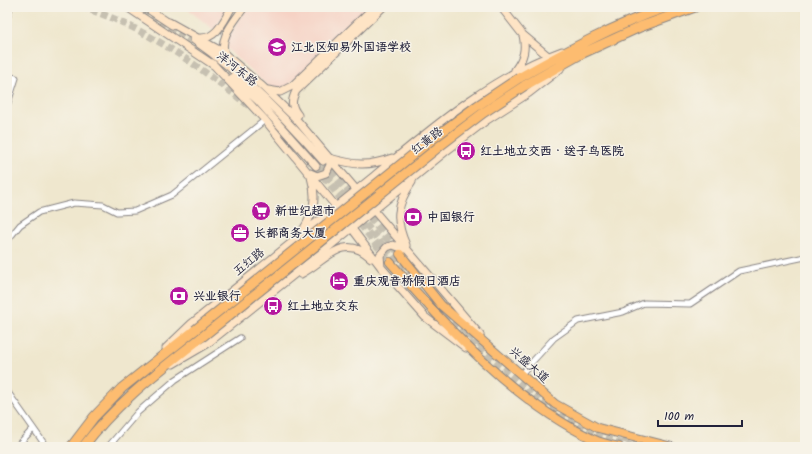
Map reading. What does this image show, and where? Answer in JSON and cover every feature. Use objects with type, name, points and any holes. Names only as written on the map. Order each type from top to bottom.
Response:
[{"type":"highway","name":"红黄路","points":[[195,330],[313,237],[435,137],[477,106],[519,79],[579,50],[636,17],[666,7]]},
{"type":"highway","name":"红黄路","points":[[579,50],[695,7]]},
{"type":"highway","name":"红黄路","points":[[151,378],[483,113],[519,79]]},
{"type":"highway","name":"五红路","points":[[71,447],[107,402],[144,370],[195,330]]},
{"type":"highway","points":[[84,447],[116,408],[151,378]]},
{"type":"main road","name":"洋河东路","points":[[127,7],[212,63],[258,101],[316,166]]},
{"type":"main road","name":"洋河东路","points":[[145,7],[169,22],[238,73],[326,159]]},
{"type":"main road","points":[[200,38],[211,37],[216,33],[232,7]]},
{"type":"main road","points":[[225,54],[222,48],[224,38],[244,7]]},
{"type":"main road","points":[[263,87],[271,91],[280,92],[292,86],[374,7]]},
{"type":"main road","points":[[310,173],[317,176],[326,173],[330,165],[320,146],[293,109],[292,103],[296,90],[383,7]]},
{"type":"main road","points":[[501,7],[523,35],[548,56]]},
{"type":"main road","points":[[169,22],[200,38],[225,54],[263,87],[296,119],[320,146]]},
{"type":"main road","points":[[519,79],[520,63],[524,54],[525,46],[523,35]]},
{"type":"main road","points":[[151,378],[207,344],[417,175],[487,120],[529,92],[579,50]]},
{"type":"main road","name":"五红路","points":[[144,370],[190,324],[471,99],[519,79],[548,56],[579,50]]},
{"type":"main road","points":[[212,63],[265,120],[310,173],[381,267],[425,317],[478,356],[548,414],[594,440],[619,447]]},
{"type":"main road","points":[[326,159],[363,165],[377,163],[397,157]]},
{"type":"main road","points":[[397,157],[393,165],[393,170],[396,176],[401,179],[407,179],[417,175]]},
{"type":"main road","points":[[326,159],[374,210],[490,348]]},
{"type":"main road","points":[[298,237],[308,223],[314,207],[314,188],[310,173]]},
{"type":"main road","points":[[410,253],[401,234],[398,214],[404,193],[417,175]]},
{"type":"main road","points":[[298,237],[304,237],[312,243],[316,252],[315,258]]},
{"type":"main road","points":[[381,267],[380,255],[387,247],[393,245],[398,246],[410,253]]},
{"type":"main road","points":[[285,282],[313,268],[341,247],[355,248],[362,251],[381,267]]},
{"type":"main road","name":"兴盛大道","points":[[400,254],[441,305],[555,404],[598,428],[672,447]]},
{"type":"main road","points":[[390,262],[433,312],[478,356]]},
{"type":"street","points":[[7,19],[10,7]]},
{"type":"street","points":[[7,76],[16,78],[7,106]]},
{"type":"street","points":[[7,241],[20,225],[39,212],[74,203],[103,205],[117,212],[134,211],[172,195],[265,120]]},
{"type":"street","points":[[521,374],[554,338],[578,321],[623,312],[644,303],[690,304],[739,271],[805,257]]},
{"type":"street","points":[[108,447],[138,412],[175,380],[240,338]]},
{"type":"street","points":[[7,391],[44,447]]},
{"type":"street","points":[[16,447],[33,429]]},
{"type":"shaded area","points":[[185,7],[229,7],[214,30]]},
{"type":"shaded area","name":"江北区知易外国语学校","points":[[247,7],[369,7],[289,85],[280,90],[269,87],[227,49],[227,39]]},
{"type":"tunnel","points":[[81,7],[126,24],[170,48],[249,106]]},
{"type":"tunnel","points":[[132,7],[182,37],[239,80]]},
{"type":"tunnel","points":[[264,103],[305,146]]},
{"type":"tunnel","points":[[271,124],[292,142]]},
{"type":"tunnel","points":[[313,160],[349,203]]},
{"type":"tunnel","points":[[323,161],[400,254]]},
{"type":"tunnel","points":[[316,166],[390,262]]},
{"type":"tunnel","points":[[359,216],[417,287]]},
{"type":"tunnel","points":[[445,314],[481,345]]},
{"type":"tunnel","points":[[462,335],[550,410],[595,436],[635,447]]},
{"type":"tunnel","points":[[623,439],[654,447]]},
{"type":"place","name":"江北区知易外国语学校","points":[[277,47]]},
{"type":"place","name":"红土地立交西‧送子鸟医院","points":[[466,151]]},
{"type":"place","name":"新世纪超市","points":[[261,211]]},
{"type":"place","name":"中国银行","points":[[413,217]]},
{"type":"place","name":"长都商务大厦","points":[[240,233]]},
{"type":"place","name":"重庆观音桥假日酒店","points":[[339,281]]},
{"type":"place","name":"兴业银行","points":[[179,296]]},
{"type":"place","name":"红土地立交东","points":[[273,306]]}]
